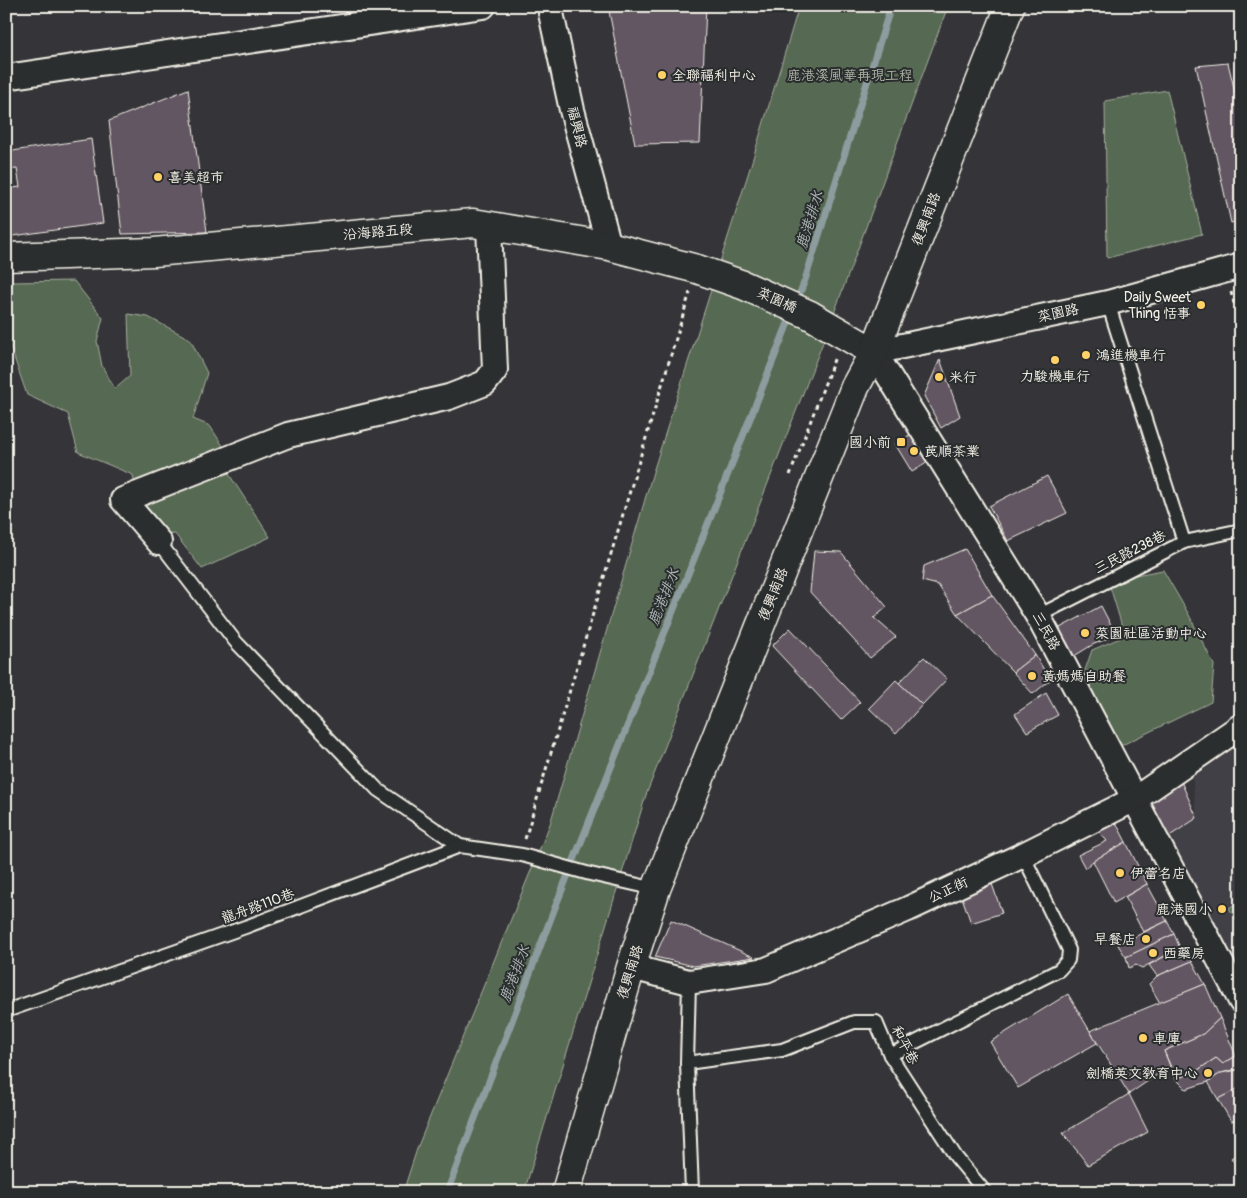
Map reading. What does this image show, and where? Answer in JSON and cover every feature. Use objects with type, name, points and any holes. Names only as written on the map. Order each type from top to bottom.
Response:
[{"type":"street","points":[[6,77],[483,6]]},
{"type":"street","name":"福興路","points":[[551,6],[551,14],[572,110],[608,246]]},
{"type":"street","name":"復興南路","points":[[566,1192],[656,889],[855,388],[874,352],[1010,6]]},
{"type":"street","name":"沿海路五段","points":[[6,257],[154,252],[474,223],[608,246],[696,269],[743,286]]},
{"type":"street","points":[[159,542],[123,500],[288,435],[448,397],[485,383],[495,370],[489,226]]},
{"type":"street","name":"菜園路","points":[[874,352],[1108,303],[1233,268]]},
{"type":"street","name":"菜園橋","points":[[743,286],[810,315],[874,352]]},
{"type":"street","name":"三民路","points":[[874,352],[1038,616],[1239,996]]},
{"type":"street","name":"公正街","points":[[631,968],[689,982],[766,970],[908,909],[1023,855],[1135,799],[1241,726]]},
{"type":"lane","points":[[1108,303],[1184,542]]},
{"type":"lane","name":"三民路238巷","points":[[1038,616],[1184,542],[1241,530]]},
{"type":"lane","points":[[159,542],[235,641],[378,790],[460,846]]},
{"type":"lane","name":"龍舟路110巷","points":[[6,1011],[248,926],[460,846],[522,855],[590,874],[656,889]]},
{"type":"lane","points":[[890,1054],[1059,970],[1068,960],[1069,950],[1023,855]]},
{"type":"lane","points":[[689,982],[687,1063],[692,1192]]},
{"type":"lane","name":"和平巷","points":[[687,1063],[782,1050],[854,1022],[876,1022],[890,1054],[956,1157],[985,1192]]},
{"type":"path","points":[[1233,268],[1241,329]]},
{"type":"path","points":[[525,840],[696,269]]},
{"type":"shaded area","name":"鹿港國小","points":[[1241,739],[1241,978],[1165,839],[1197,818],[1192,774]]},
{"type":"green space","name":"鹿港溪風華再現工程","points":[[799,6],[948,6],[827,332],[646,795],[524,1192],[403,1192],[418,1146],[550,824],[653,472],[750,168]]},
{"type":"green space","points":[[1167,90],[1202,234],[1107,258],[1105,101]]},
{"type":"green space","points":[[74,281],[103,318],[97,341],[102,366],[115,389],[130,376],[128,314],[148,317],[190,339],[207,373],[193,419],[210,426],[234,463],[225,468],[270,537],[202,569],[175,534],[143,536],[133,475],[78,452],[68,414],[27,395],[7,337],[12,282]]},
{"type":"green space","points":[[1163,570],[1188,613],[1214,665],[1211,702],[1120,746],[1083,676],[1092,650],[1125,636],[1108,580]]},
{"type":"green space","points":[[1241,900],[1241,927],[1229,908]]},
{"type":"building","name":"全聯福利中心","points":[[608,6],[706,6],[700,143],[635,144]]},
{"type":"building","points":[[1228,63],[1241,117],[1241,220],[1231,223],[1196,66]]},
{"type":"building","name":"喜美超市","points":[[188,89],[207,232],[122,234],[109,121]]},
{"type":"building","points":[[91,139],[103,223],[6,237],[6,189],[20,187],[17,169],[6,170],[6,152]]},
{"type":"building","name":"米行","points":[[940,359],[960,416],[941,428],[924,396]]},
{"type":"building","name":"苠順茶業","points":[[916,431],[933,459],[912,472],[895,444]]},
{"type":"building","points":[[1047,476],[1067,513],[1008,541],[989,506]]},
{"type":"building","points":[[965,549],[992,595],[957,614],[938,585],[922,581],[924,566]]},
{"type":"building","points":[[814,551],[841,552],[887,607],[874,618],[896,637],[870,658],[810,592]]},
{"type":"building","points":[[992,595],[1035,655],[1013,672],[957,614]]},
{"type":"building","name":"菜園社區活動中心","points":[[1101,606],[1116,635],[1092,645],[1071,658],[1054,631]]},
{"type":"building","points":[[790,628],[860,702],[841,720],[772,646]]},
{"type":"building","name":"黃媽媽自助餐","points":[[1035,655],[1050,680],[1033,694],[1013,672]]},
{"type":"building","points":[[924,657],[947,679],[922,705],[899,683]]},
{"type":"building","points":[[896,680],[922,705],[896,734],[869,708]]},
{"type":"building","points":[[1046,693],[1058,715],[1027,732],[1015,714]]},
{"type":"building","points":[[1176,770],[1197,818],[1165,839],[1141,794]]},
{"type":"building","points":[[1110,811],[1126,842],[1093,861],[1085,868],[1078,855],[1107,841],[1093,825]]},
{"type":"building","name":"伊蕾名店","points":[[1126,842],[1147,884],[1114,903],[1093,861]]},
{"type":"building","points":[[992,884],[1002,913],[971,923],[958,886]]},
{"type":"building","points":[[1147,884],[1167,921],[1143,932],[1125,897]]},
{"type":"building","points":[[671,920],[754,957],[694,966],[655,957]]},
{"type":"building","name":"早餐店","points":[[1167,921],[1174,934],[1126,957],[1118,945]]},
{"type":"building","name":"西藥房","points":[[1174,934],[1180,948],[1142,968],[1136,965],[1129,968],[1126,957]]},
{"type":"building","points":[[1180,948],[1192,961],[1157,976],[1149,965]]},
{"type":"building","points":[[1192,961],[1205,984],[1160,1003],[1149,984],[1157,976]]},
{"type":"building","name":"車庫","points":[[1205,984],[1220,1018],[1203,1034],[1164,1051],[1170,1066],[1129,1094],[1090,1031]]},
{"type":"building","points":[[1068,994],[1097,1043],[1018,1088],[990,1042]]},
{"type":"building","points":[[1220,1018],[1236,1056],[1223,1064],[1216,1058],[1195,1072],[1176,1079],[1164,1051],[1203,1034]]},
{"type":"building","name":"劍橋英文教育中心","points":[[1236,1056],[1241,1062],[1241,1068],[1221,1073],[1208,1082],[1186,1089],[1176,1079],[1195,1072],[1216,1058],[1223,1064]]},
{"type":"building","points":[[1238,1070],[1241,1076],[1241,1087],[1218,1099],[1208,1082],[1221,1073]]},
{"type":"building","points":[[1241,1087],[1241,1120],[1231,1121],[1218,1099]]},
{"type":"building","points":[[1129,1094],[1148,1132],[1088,1165],[1063,1133]]},
{"type":"building","points":[[1241,1152],[1241,1170],[1231,1158]]},
{"type":"waterway","name":"鹿港排水","points":[[796,303],[805,280],[891,6]]},
{"type":"waterway","name":"鹿港排水","points":[[447,1192],[554,910],[792,313]]},
{"type":"place","name":"全聯福利中心","points":[[662,75]]},
{"type":"place","name":"喜美超市","points":[[158,177]]},
{"type":"place","name":"Daily Sweet Thing 恬事","points":[[1201,305]]},
{"type":"place","name":"鴻進機車行","points":[[1086,355]]},
{"type":"place","name":"力駿機車行","points":[[1055,360]]},
{"type":"place","name":"米行","points":[[939,377]]},
{"type":"place","name":"國小前","points":[[901,442]]},
{"type":"place","name":"苠順茶業","points":[[914,451]]},
{"type":"place","name":"菜園社區活動中心","points":[[1085,633]]},
{"type":"place","name":"黃媽媽自助餐","points":[[1032,676]]},
{"type":"place","name":"伊蕾名店","points":[[1120,873]]},
{"type":"place","name":"鹿港國小","points":[[1222,909]]},
{"type":"place","name":"早餐店","points":[[1146,939]]},
{"type":"place","name":"西藥房","points":[[1153,953]]},
{"type":"place","name":"車庫","points":[[1143,1038]]},
{"type":"place","name":"劍橋英文教育中心","points":[[1208,1073]]}]
